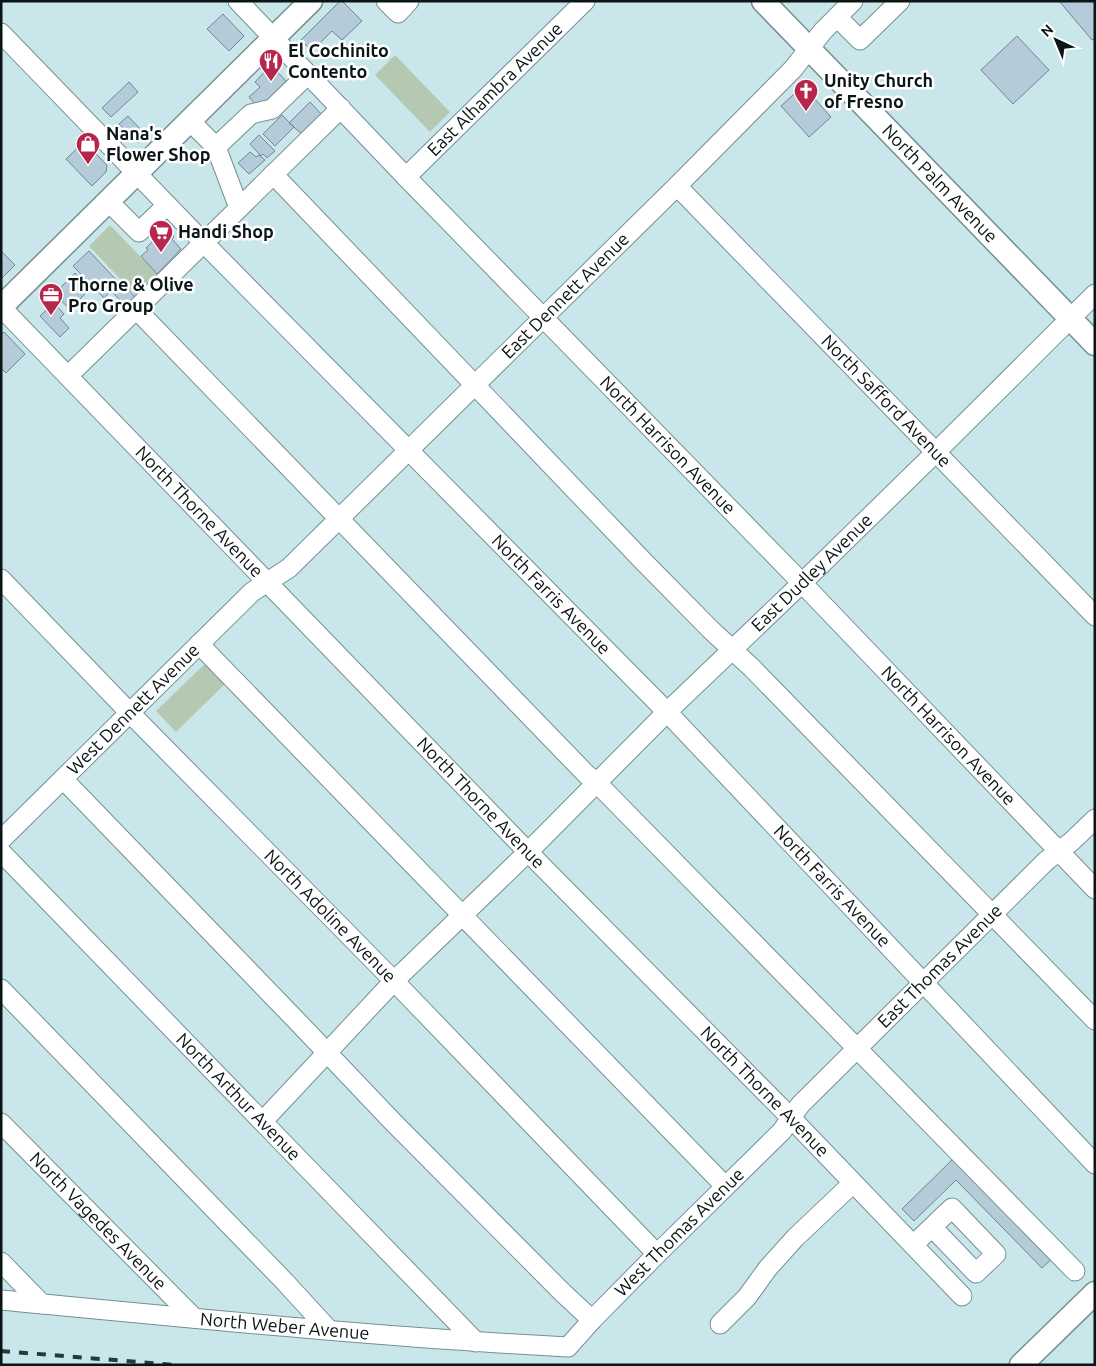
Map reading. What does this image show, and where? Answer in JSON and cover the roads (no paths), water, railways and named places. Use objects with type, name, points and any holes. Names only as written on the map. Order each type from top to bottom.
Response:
[{"type":"main road","points":[[1,307],[311,1]]},
{"type":"main road","name":"North Palm Avenue","points":[[763,1],[1095,344]]},
{"type":"main road","points":[[1021,1365],[1095,1293]]},
{"type":"street","name":"North Harrison Avenue","points":[[238,1],[406,177],[802,583],[1095,889]]},
{"type":"street","points":[[386,1],[398,13],[409,1]]},
{"type":"street","name":"East Alhambra Avenue","points":[[406,177],[584,1]]},
{"type":"street","name":"East Dennett Avenue","points":[[268,582],[289,568],[677,186],[793,69],[823,31],[853,1]]},
{"type":"street","points":[[837,17],[860,40],[900,1]]},
{"type":"street","name":"North Farris Avenue","points":[[1,33],[408,451],[667,712],[1095,1164]]},
{"type":"street","points":[[216,147],[251,114],[272,109],[308,74]]},
{"type":"street","points":[[68,376],[341,108]]},
{"type":"street","points":[[190,121],[216,147],[239,208]]},
{"type":"street","points":[[273,174],[644,562],[711,630],[733,649],[1095,1020]]},
{"type":"street","name":"North Safford Avenue","points":[[677,186],[1095,616]]},
{"type":"street","points":[[108,201],[139,232],[167,205]]},
{"type":"street","name":"East Dudley Avenue","points":[[262,1121],[394,981],[528,852],[667,712],[936,453],[1095,294]]},
{"type":"street","name":"North Thorne Avenue","points":[[1,307],[528,852],[791,1118],[962,1296]]},
{"type":"street","points":[[136,309],[587,775],[597,783],[1075,1271]]},
{"type":"street","name":"North Adoline Avenue","points":[[1,579],[394,981],[656,1254]]},
{"type":"street","name":"West Dennett Avenue","points":[[1,840],[252,592],[268,582]]},
{"type":"street","points":[[199,644],[725,1186]]},
{"type":"street","points":[[63,779],[437,1167],[592,1320]]},
{"type":"street","name":"East Thomas Avenue","points":[[791,1118],[800,1105],[1046,861],[1071,842],[1095,819]]},
{"type":"street","name":"North Arthur Avenue","points":[[1,852],[476,1342]]},
{"type":"street","points":[[1,989],[285,1282],[328,1329]]},
{"type":"street","name":"West Thomas Avenue","points":[[568,1347],[656,1254],[782,1131],[791,1118]]},
{"type":"street","name":"North Vagedes Avenue","points":[[1,1124],[194,1318]]},
{"type":"street","points":[[720,1324],[747,1297],[768,1268],[795,1238],[852,1183]]},
{"type":"street","points":[[913,1245],[932,1227]]},
{"type":"street","points":[[1,1262],[42,1304]]},
{"type":"street","name":"North Weber Avenue","points":[[1,1300],[476,1342],[568,1347]]},
{"type":"railway","points":[[1,1351],[176,1365]]},
{"type":"place","name":"El Cochinito Contento","points":[[271,82]]},
{"type":"place","name":"Unity Church of Fresno","points":[[806,112]]},
{"type":"place","name":"Nana's Flower Shop","points":[[88,165]]},
{"type":"place","name":"Handi Shop","points":[[161,253]]},
{"type":"place","name":"Thorne & Olive Pro Group","points":[[51,316]]}]
